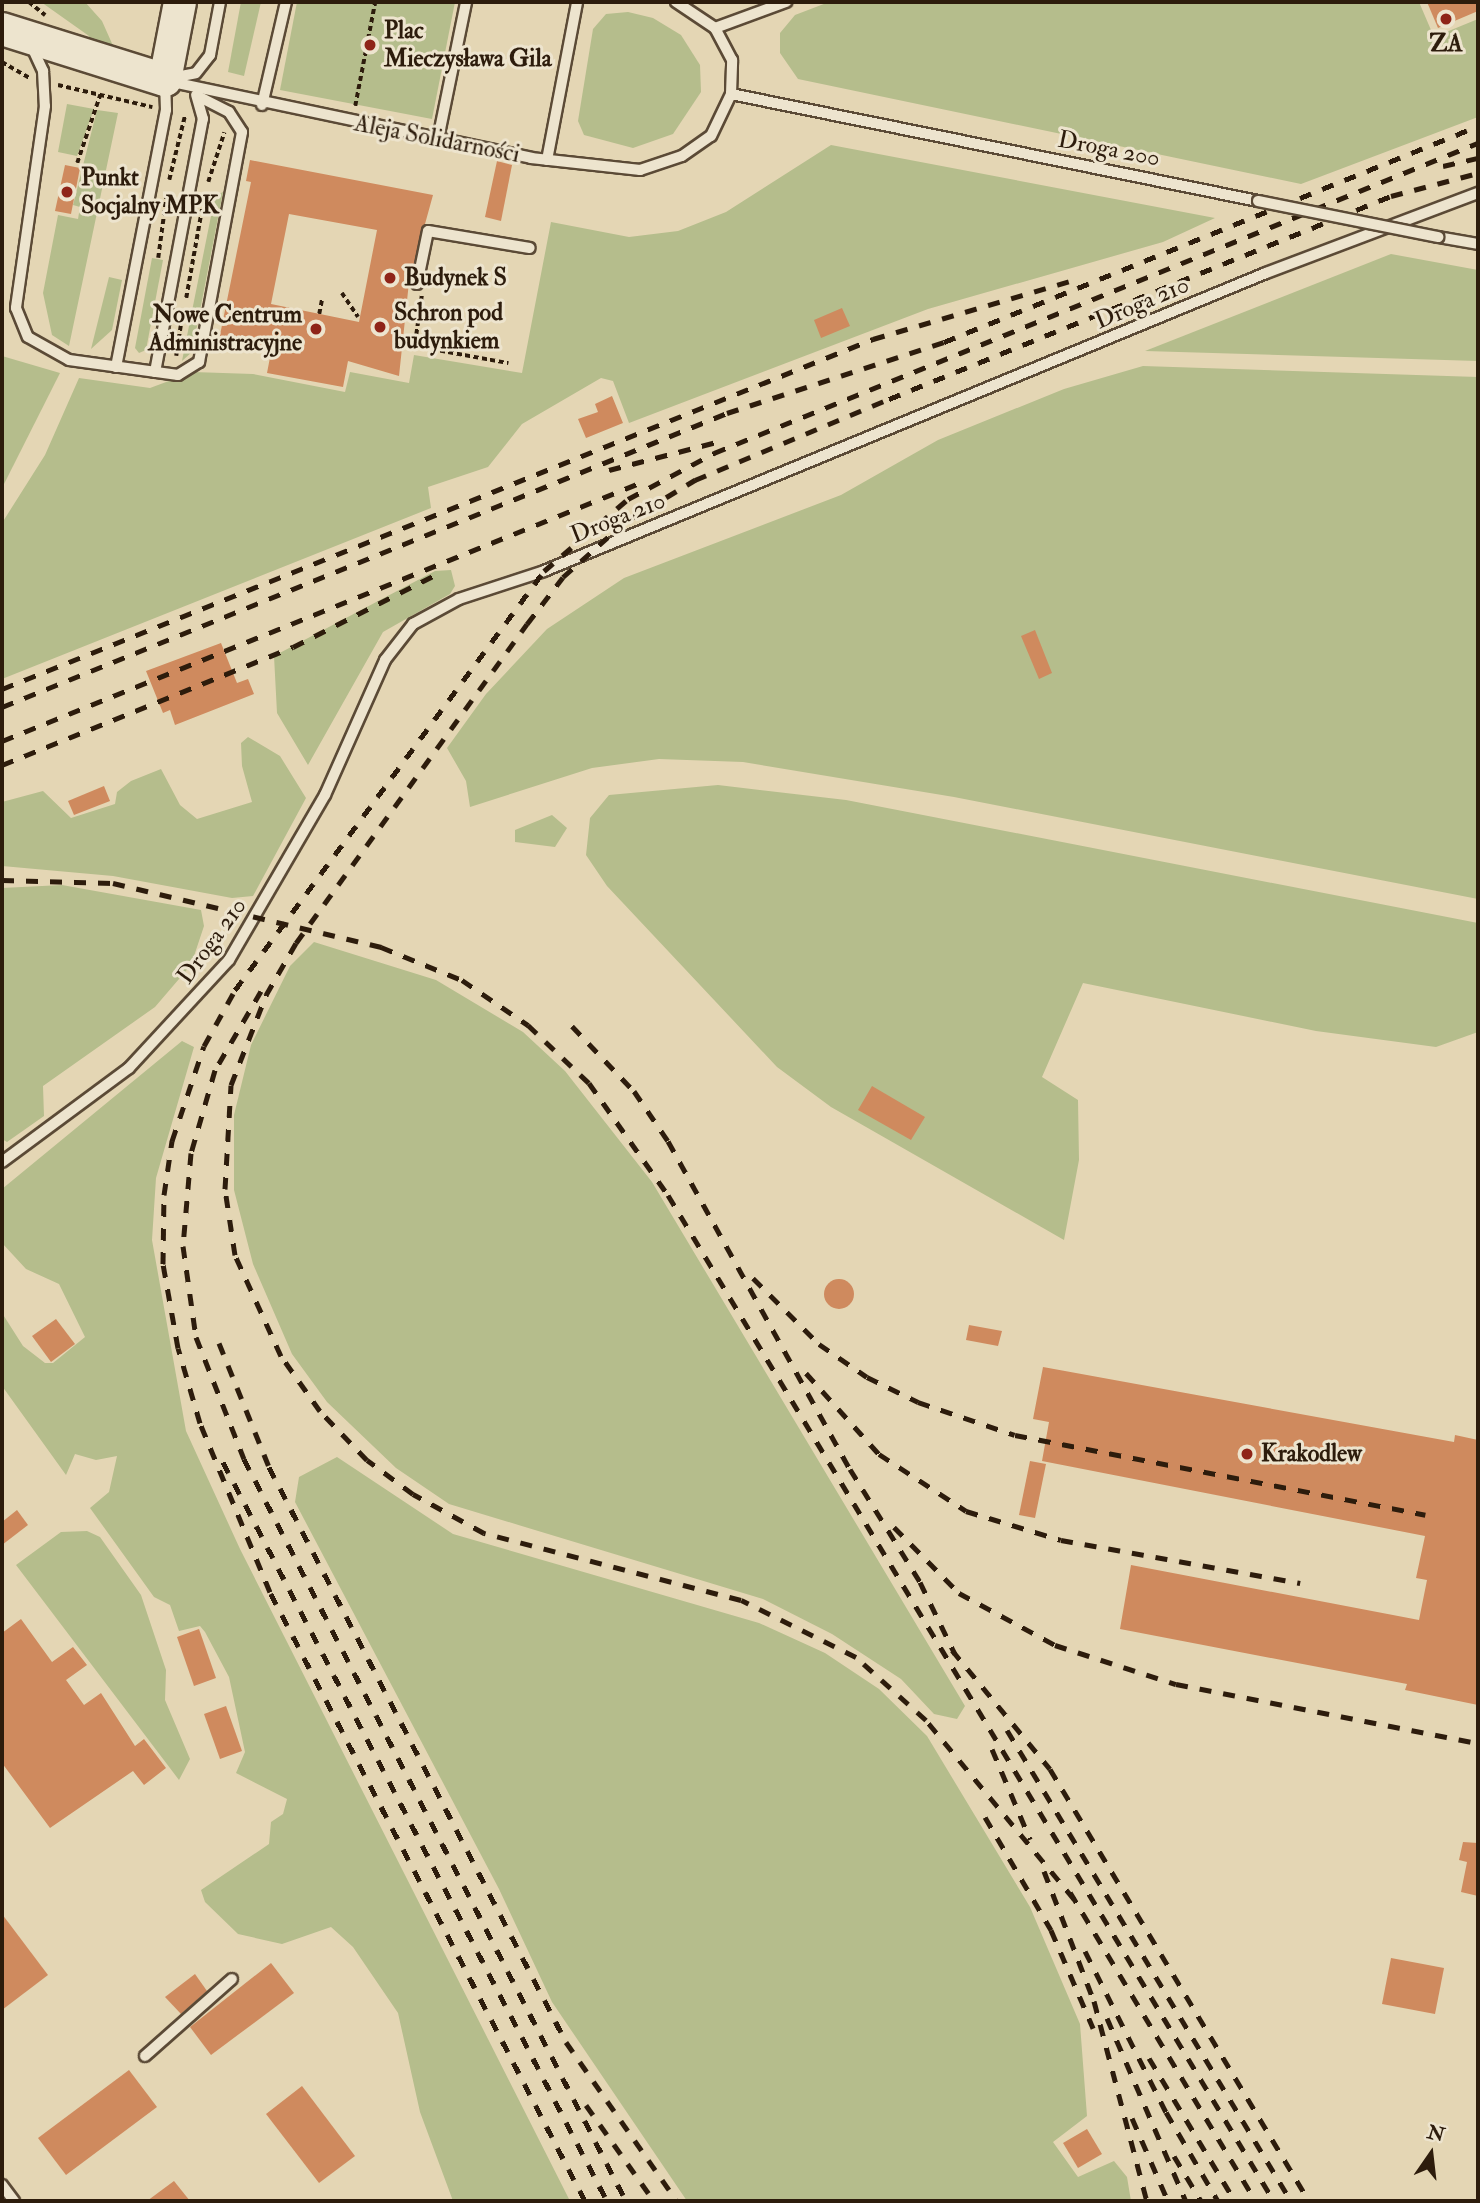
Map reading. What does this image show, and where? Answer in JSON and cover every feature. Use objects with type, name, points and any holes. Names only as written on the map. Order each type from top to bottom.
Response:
[{"type":"street","points":[[161,94],[180,2]]},
{"type":"street","name":"Aleja Solidarności","points":[[13,33],[161,94]]},
{"type":"lane","points":[[161,94],[201,68],[210,55],[220,2]]},
{"type":"lane","points":[[262,105],[286,2]]},
{"type":"lane","points":[[438,139],[467,2]]},
{"type":"lane","points":[[547,160],[577,2]]},
{"type":"lane","name":"Aleja Solidarności","points":[[161,94],[262,105],[547,160],[640,170],[682,156],[711,136],[731,93],[732,60],[715,29],[676,2]]},
{"type":"lane","points":[[715,29],[786,2]]},
{"type":"lane","points":[[13,33],[41,61],[45,95],[18,317],[28,337],[47,352],[116,367],[155,372],[183,373],[199,362],[242,135],[229,112],[198,96],[161,94]]},
{"type":"lane","name":"Droga 200","points":[[731,93],[1478,244]]},
{"type":"lane","points":[[116,367],[166,110],[161,94]]},
{"type":"lane","points":[[155,372],[203,119],[198,96]]},
{"type":"lane","name":"Droga 210","points":[[2,1162],[129,1068],[229,960],[325,795],[385,660],[413,624],[459,599],[544,571],[1266,273],[1478,193]]},
{"type":"lane","points":[[421,285],[428,231],[530,248]]},
{"type":"lane","points":[[145,2056],[232,1979]]},
{"type":"lane","points":[[2,2185],[14,2201]]},
{"type":"path","points":[[352,122],[375,2]]},
{"type":"path","points":[[2,62],[21,75]]},
{"type":"path","points":[[62,86],[100,95],[161,94]]},
{"type":"path","points":[[77,163],[100,95]]},
{"type":"path","points":[[158,258],[185,115]]},
{"type":"path","points":[[176,356],[207,185],[226,124]]},
{"type":"path","points":[[421,285],[415,346],[508,363]]},
{"type":"path","points":[[342,293],[358,317]]},
{"type":"path","points":[[319,314],[322,299]]},
{"type":"green space","points":[[41,2],[85,2],[102,21],[118,57],[87,46],[89,36]]},
{"type":"green space","points":[[241,2],[261,2],[244,76],[228,72]]},
{"type":"green space","points":[[297,2],[455,2],[432,119],[280,90]]},
{"type":"green space","points":[[829,2],[1419,2],[1434,37],[1478,19],[1478,117],[1301,184],[798,79],[780,53],[780,33],[795,15]]},
{"type":"green space","points":[[628,12],[653,18],[681,35],[700,65],[701,92],[673,134],[633,148],[584,135],[578,121],[593,29],[606,14]]},
{"type":"green space","points":[[67,104],[94,109],[77,156],[58,152]]},
{"type":"green space","points":[[97,110],[118,113],[69,346],[52,335],[43,293],[58,215],[78,219],[80,207],[73,205]]},
{"type":"green space","points":[[831,145],[1215,218],[1163,242],[928,309],[629,423],[613,381],[601,378],[522,424],[488,467],[428,487],[431,508],[2,679],[2,523],[45,455],[79,378],[150,388],[193,372],[253,374],[345,392],[350,372],[409,383],[414,355],[522,373],[551,222],[629,237],[678,231],[726,212]]},
{"type":"green space","points":[[223,192],[192,352],[182,361],[215,196]]},
{"type":"green space","points":[[1391,254],[1478,270],[1478,361],[1145,351]]},
{"type":"green space","points":[[152,258],[163,260],[146,350],[139,353],[135,348]]},
{"type":"green space","points":[[109,277],[122,280],[112,330],[91,349]]},
{"type":"green space","points":[[2,356],[60,373],[2,488]]},
{"type":"green space","points":[[1143,366],[1478,377],[1478,899],[954,797],[743,762],[659,759],[592,768],[470,807],[466,781],[447,748],[486,694],[547,629],[624,578],[841,495],[938,440],[1064,389]]},
{"type":"green space","points":[[451,570],[455,586],[450,594],[383,632],[308,765],[277,713],[274,656],[435,571]]},
{"type":"green space","points":[[248,737],[280,756],[306,798],[253,896],[232,898],[113,876],[2,866],[2,802],[43,791],[71,818],[115,804],[117,792],[131,781],[161,769],[180,805],[197,819],[252,802],[242,766],[241,743]]},
{"type":"green space","points":[[718,785],[846,800],[1478,923],[1478,1032],[1436,1047],[1316,1031],[1083,983],[1042,1077],[1078,1100],[1079,1160],[1064,1240],[831,1107],[777,1067],[607,886],[586,855],[590,818],[609,795]]},
{"type":"green space","points":[[552,815],[567,828],[555,847],[515,842],[515,830]]},
{"type":"green space","points":[[62,885],[201,910],[204,926],[191,965],[155,1007],[43,1086],[44,1116],[7,1142],[2,1139],[2,888]]},
{"type":"green space","points":[[314,942],[436,980],[523,1032],[565,1071],[652,1182],[965,1706],[957,1719],[934,1714],[901,1679],[832,1634],[763,1599],[449,1504],[396,1468],[327,1402],[292,1354],[253,1264],[234,1190],[234,1115],[251,1045],[290,966]]},
{"type":"green space","points":[[182,1041],[194,1047],[156,1178],[152,1240],[186,1431],[240,1549],[570,2201],[453,2201],[420,2112],[398,2013],[353,1947],[331,1927],[282,1944],[238,1934],[205,1902],[201,1890],[269,1844],[271,1822],[283,1814],[287,1799],[236,1773],[245,1752],[229,1677],[205,1632],[200,1626],[179,1631],[170,1605],[154,1597],[90,1508],[109,1492],[117,1456],[96,1460],[75,1454],[66,1475],[2,1386],[2,1313],[23,1346],[45,1363],[53,1363],[85,1337],[59,1284],[26,1269],[2,1243],[2,1189]]},
{"type":"green space","points":[[337,1457],[453,1534],[759,1623],[825,1653],[879,1689],[927,1736],[1030,1907],[1080,2024],[1087,2116],[1053,2142],[1078,2177],[1114,2161],[1127,2177],[1131,2201],[687,2201],[552,2002],[499,1889],[295,1502],[299,1477]]},
{"type":"green space","points":[[87,1531],[100,1537],[141,1595],[166,1670],[165,1700],[190,1759],[179,1780],[16,1565],[61,1532]]},
{"type":"building","name":"ZA","points":[[1427,2],[1478,2],[1478,11],[1438,28]]},
{"type":"building","name":"Budynek S","points":[[250,160],[433,195],[409,282],[399,376],[348,361],[343,387],[267,373],[272,347],[219,340],[251,182],[246,181]],"holes":[[[289,214],[377,230],[359,322],[271,304]]]},
{"type":"building","points":[[497,161],[512,165],[501,221],[485,217]]},
{"type":"building","name":"Punkt Socjalny MPK","points":[[65,165],[80,168],[71,214],[55,211]]},
{"type":"building","points":[[842,308],[850,326],[821,338],[814,320]]},
{"type":"building","points":[[612,396],[623,423],[586,438],[578,419],[598,412],[595,404]]},
{"type":"building","points":[[1035,630],[1052,673],[1039,679],[1021,636]]},
{"type":"building","points":[[221,643],[237,683],[248,679],[254,694],[175,725],[170,710],[163,713],[146,671]]},
{"type":"building","points":[[104,786],[110,801],[74,815],[68,801]]},
{"type":"building","points":[[872,1086],[925,1117],[911,1140],[858,1110]]},
{"type":"building","points":[[839,1279],[850,1283],[854,1294],[850,1305],[839,1309],[828,1305],[824,1294],[828,1283]]},
{"type":"building","points":[[56,1319],[75,1344],[51,1362],[32,1336]]},
{"type":"building","points":[[969,1325],[1002,1331],[998,1346],[966,1340]]},
{"type":"building","points":[[1043,1367],[1454,1442],[1455,1435],[1478,1440],[1478,1705],[1405,1690],[1407,1684],[1120,1629],[1131,1565],[1419,1620],[1427,1580],[1416,1578],[1425,1536],[1042,1461],[1049,1422],[1033,1419]]},
{"type":"building","points":[[1030,1461],[1046,1464],[1035,1518],[1019,1515]]},
{"type":"building","points":[[17,1510],[28,1525],[2,1545],[2,1522]]},
{"type":"building","points":[[21,1619],[52,1662],[73,1647],[87,1665],[66,1680],[84,1705],[101,1693],[135,1746],[144,1739],[166,1768],[144,1785],[133,1771],[50,1828],[2,1763],[2,1633]]},
{"type":"building","points":[[199,1629],[216,1678],[194,1686],[177,1637]]},
{"type":"building","points":[[226,1706],[242,1751],[220,1759],[204,1714]]},
{"type":"building","points":[[1463,1842],[1478,1843],[1478,1896],[1461,1892],[1467,1862],[1459,1860]]},
{"type":"building","points":[[2,1914],[48,1975],[2,2010]]},
{"type":"building","points":[[1391,1958],[1444,1968],[1435,2014],[1382,2004]]},
{"type":"building","points":[[271,1963],[294,1993],[211,2055],[190,2027]]},
{"type":"building","points":[[195,1974],[207,1991],[181,2014],[165,1997]]},
{"type":"building","points":[[129,2070],[157,2107],[66,2175],[38,2138]]},
{"type":"building","points":[[302,2086],[355,2156],[319,2183],[266,2114]]},
{"type":"building","points":[[1087,2129],[1102,2154],[1078,2168],[1063,2143]]},
{"type":"building","points":[[174,2181],[190,2201],[147,2201]]},
{"type":"railway","points":[[2,707],[727,413],[944,342],[1478,126]]},
{"type":"railway","points":[[585,2201],[270,1592],[200,1423],[178,1348],[163,1264],[164,1195],[172,1141],[204,1046],[235,990],[544,571],[628,499],[714,453],[1478,143]]},
{"type":"railway","points":[[1443,166],[1478,158]]},
{"type":"railway","points":[[1074,1899],[926,1720],[856,1657],[741,1600],[484,1533],[413,1494],[367,1460],[320,1411],[281,1356],[235,1255],[225,1189],[231,1085],[266,995],[296,943],[563,577],[625,522],[695,480],[889,399],[1391,196],[1478,173]]},
{"type":"railway","points":[[2,689],[873,339],[1077,279]]},
{"type":"railway","points":[[609,470],[724,440]]},
{"type":"railway","points":[[2,741],[642,482]]},
{"type":"railway","points":[[2,765],[293,647],[437,574]]},
{"type":"railway","points":[[2,880],[113,883],[381,947],[462,980],[528,1025],[589,1083],[668,1195],[1274,2201]]},
{"type":"railway","points":[[261,991],[215,1070],[191,1153],[183,1246],[196,1337],[244,1459],[626,2201]]},
{"type":"railway","points":[[572,1026],[634,1091],[668,1141],[850,1469],[920,1582],[955,1654]]},
{"type":"railway","points":[[753,1278],[819,1344],[867,1377],[918,1402],[1015,1435],[1425,1515]]},
{"type":"railway","points":[[219,1343],[269,1467],[566,2042],[677,2201]]},
{"type":"railway","points":[[806,1373],[879,1454],[966,1511],[1061,1540],[1300,1583]]},
{"type":"railway","points":[[223,1462],[607,2201]]},
{"type":"railway","points":[[894,1527],[959,1593],[1055,1645],[1176,1684],[1478,1743]]},
{"type":"railway","points":[[952,1650],[1050,1769],[1309,2201]]},
{"type":"railway","points":[[1007,1730],[1291,2201]]},
{"type":"railway","points":[[992,1749],[1030,1839]]},
{"type":"railway","points":[[985,1817],[1051,1930],[1093,2028]]},
{"type":"railway","points":[[1044,1871],[1094,2001],[1147,2201]]},
{"type":"railway","points":[[1070,1892],[1256,2201]]},
{"type":"railway","points":[[1085,1951],[1166,2112],[1218,2201]]},
{"type":"railway","points":[[1107,2018],[1186,2201]]},
{"type":"railway","points":[[1149,2058],[1235,2201]]},
{"type":"railway","points":[[586,2105],[654,2201]]},
{"type":"railway","points":[[1132,2118],[1168,2201]]},
{"type":"railway","points":[[1174,2156],[1201,2201]]},
{"type":"place","name":"ZA","points":[[1446,19]]},
{"type":"place","name":"Plac Mieczysława Gila","points":[[370,45]]},
{"type":"place","name":"Punkt Socjalny MPK","points":[[67,192]]},
{"type":"place","name":"Budynek S","points":[[390,278]]},
{"type":"place","name":"Schron pod budynkiem","points":[[380,327]]},
{"type":"place","name":"Nowe Centrum Administracyjne","points":[[316,329]]},
{"type":"place","name":"Krakodlew","points":[[1247,1454]]}]
